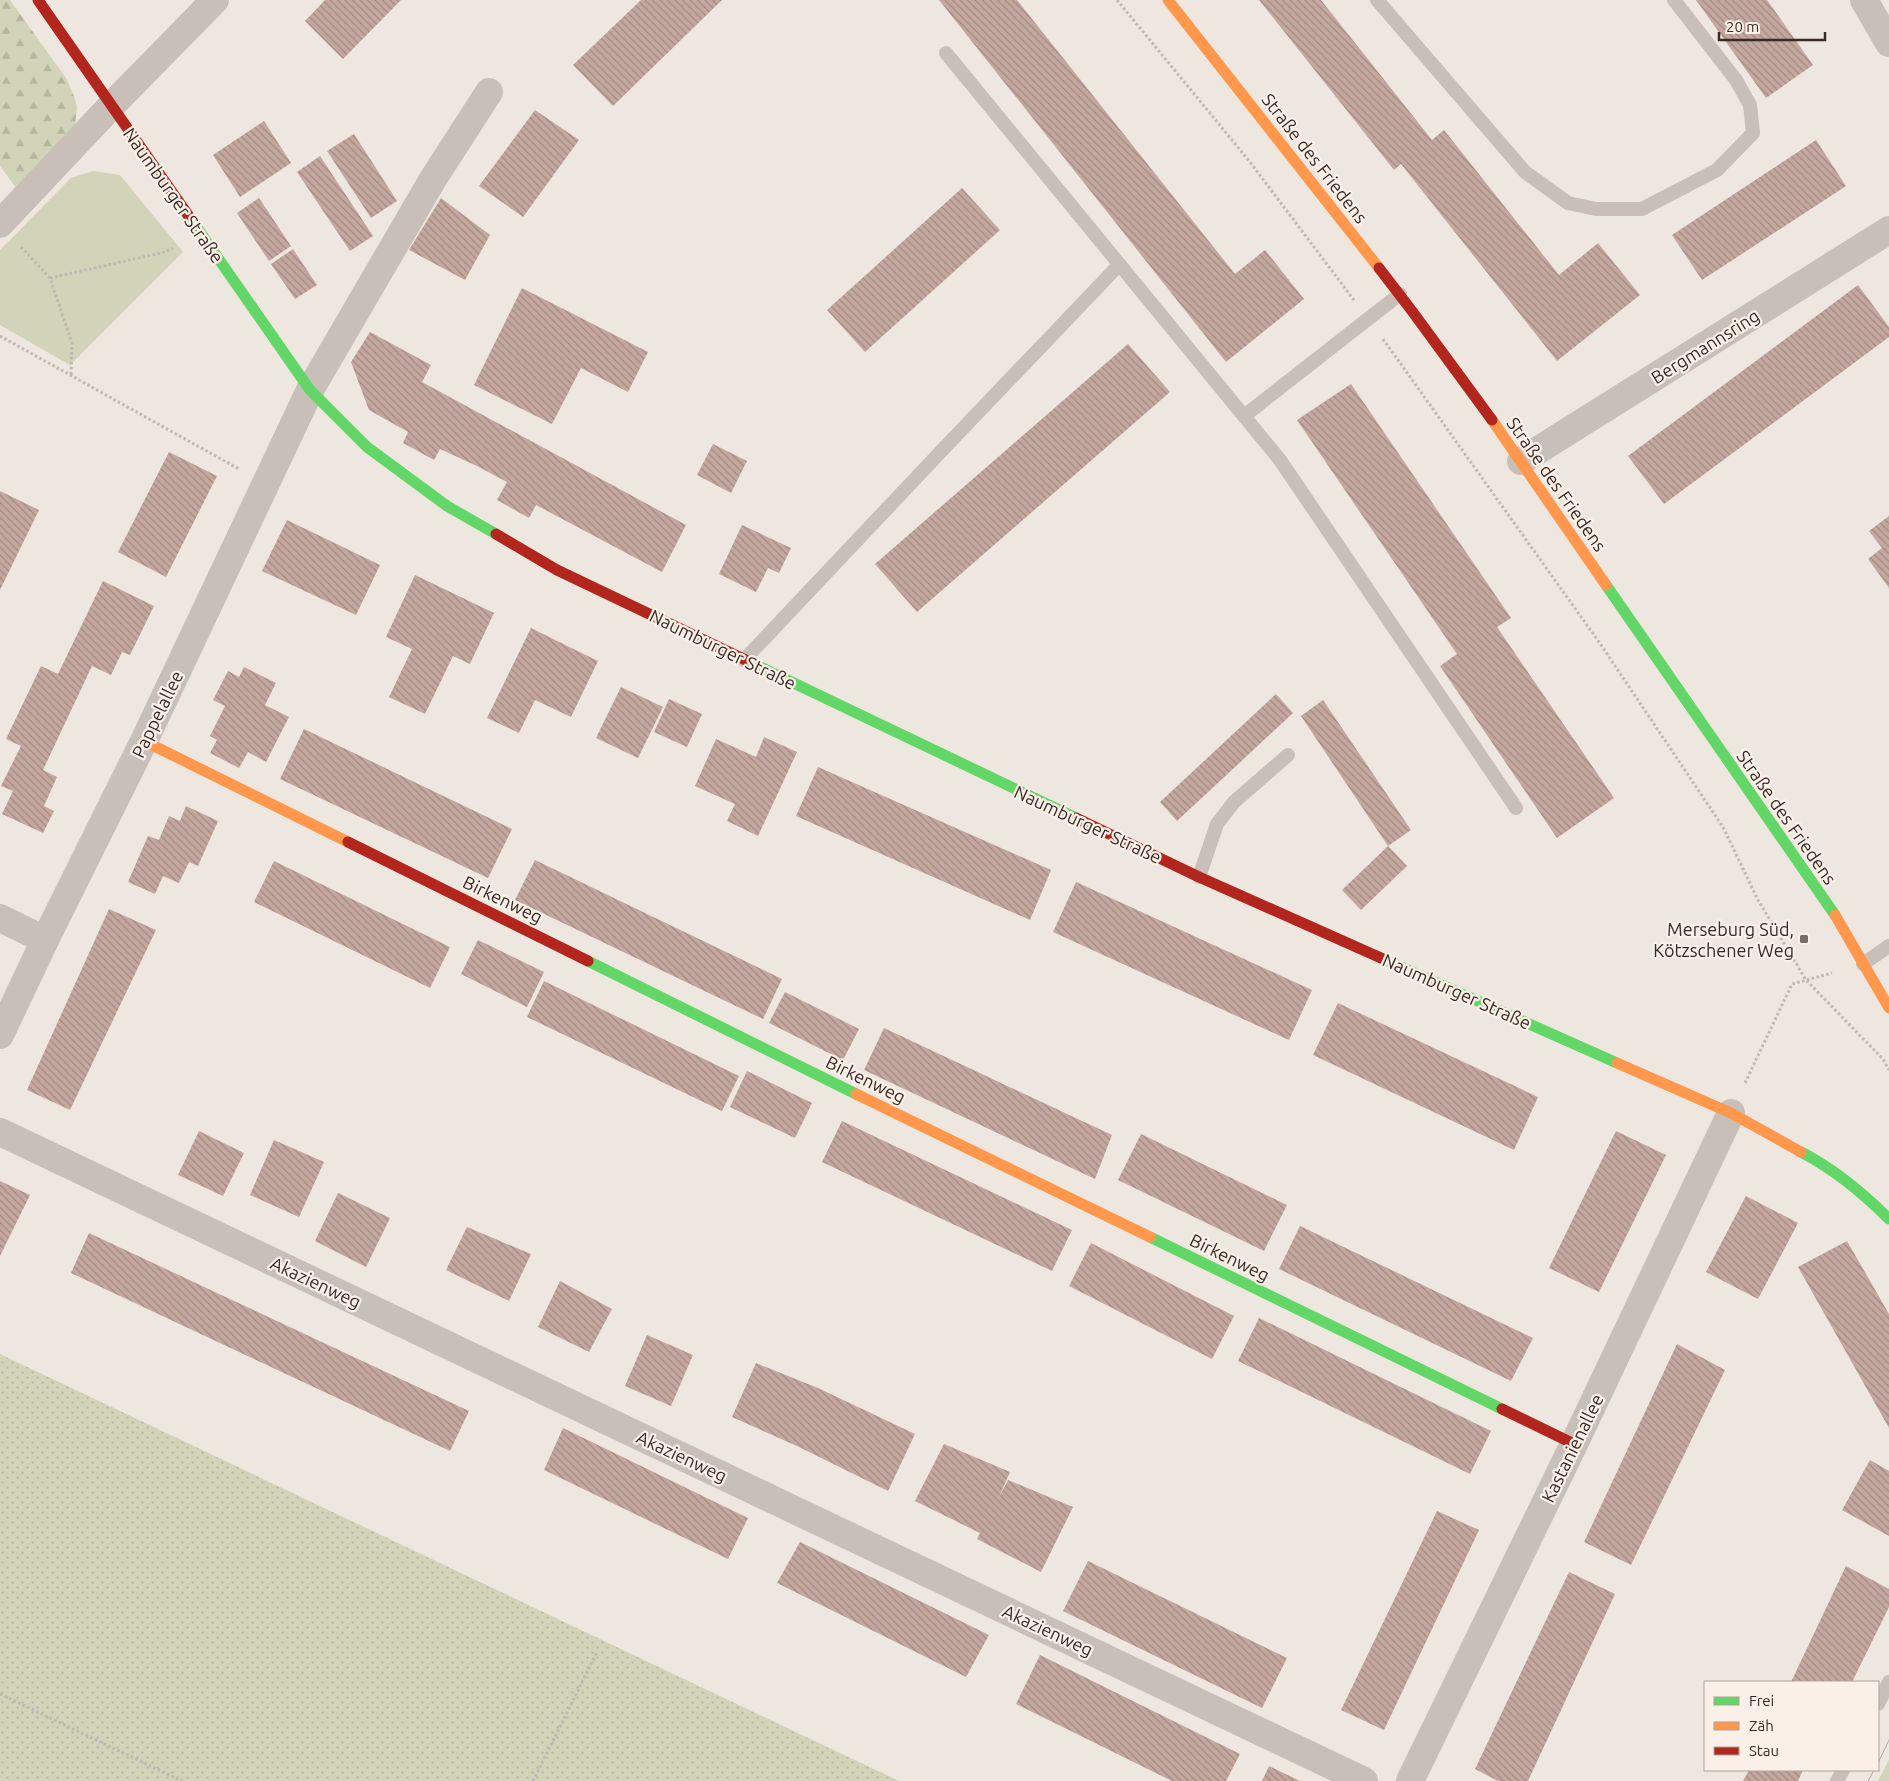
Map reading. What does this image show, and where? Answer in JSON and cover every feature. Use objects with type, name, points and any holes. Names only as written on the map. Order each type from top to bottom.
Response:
[{"type":"street","name":"Naumburger Straße","points":[[38,0],[310,390],[367,446],[447,506],[557,570],[1199,877],[1731,1113],[1822,1163],[1868,1199],[1889,1219]]},
{"type":"street","points":[[0,224],[112,105],[215,0]]},
{"type":"street","name":"Straße des Friedens","points":[[1168,0],[1400,294],[1521,461],[1733,770],[1834,913],[1889,1008]]},
{"type":"street","points":[[1864,0],[1889,43]]},
{"type":"street","points":[[310,390],[433,179],[489,92]]},
{"type":"street","name":"Bergmannsring","points":[[1521,461],[1889,230]]},
{"type":"street","name":"Pappelallee","points":[[0,1035],[144,741],[310,390]]},
{"type":"street","name":"Birkenweg","points":[[144,741],[872,1102],[1574,1444]]},
{"type":"street","points":[[0,918],[45,940]]},
{"type":"street","name":"Kastanienallee","points":[[1410,1781],[1574,1444],[1731,1113]]},
{"type":"street","name":"Akazienweg","points":[[0,1132],[1364,1781]]},
{"type":"lane","points":[[1377,0],[1525,172],[1568,203],[1596,209],[1642,210],[1717,170],[1753,133],[1750,104],[1736,80],[1674,0]]},
{"type":"lane","points":[[946,54],[1280,460],[1516,808]]},
{"type":"lane","points":[[744,660],[1119,265]]},
{"type":"lane","points":[[1244,416],[1400,294]]},
{"type":"lane","points":[[1199,877],[1217,824],[1234,802],[1288,755]]},
{"type":"lane","points":[[1863,964],[1889,946]]},
{"type":"lane","points":[[1879,1702],[1889,1682]]},
{"type":"path","points":[[1118,0],[1250,162],[1369,319],[1599,642],[1719,820],[1758,900],[1806,980],[1883,1059],[1889,1070]]},
{"type":"path","points":[[0,224],[50,278],[72,343],[71,375]]},
{"type":"path","points":[[50,278],[165,252],[201,233]]},
{"type":"path","points":[[0,336],[265,484]]},
{"type":"path","points":[[1731,1113],[1792,984],[1863,964]]},
{"type":"path","points":[[533,1781],[597,1652]]},
{"type":"path","points":[[0,1694],[182,1781]]},
{"type":"green space","points":[[0,0],[10,0],[66,78],[77,107],[75,127],[16,188],[0,166]]},
{"type":"green space","points":[[93,171],[120,175],[183,252],[70,365],[0,325],[0,250],[71,178]]},
{"type":"green space","points":[[0,1354],[899,1781],[0,1781]]},
{"type":"green space","points":[[1889,1760],[1889,1781],[1878,1781]]},
{"type":"building","points":[[325,0],[401,0],[343,59],[305,21]]},
{"type":"building","points":[[641,0],[722,0],[613,106],[573,65]]},
{"type":"building","points":[[939,0],[1017,0],[1235,274],[1265,250],[1304,299],[1226,362]]},
{"type":"building","points":[[1259,0],[1321,0],[1432,140],[1444,130],[1559,275],[1598,243],[1640,295],[1557,361],[1401,164],[1394,170]]},
{"type":"building","points":[[1696,0],[1767,0],[1813,65],[1766,98]]},
{"type":"building","points":[[535,110],[579,140],[523,217],[479,186]]},
{"type":"building","points":[[264,121],[291,163],[240,197],[213,155]]},
{"type":"building","points":[[354,134],[397,201],[371,218],[327,151]]},
{"type":"building","points":[[1816,140],[1846,186],[1702,280],[1672,235]]},
{"type":"building","points":[[320,156],[373,236],[350,251],[297,172]]},
{"type":"building","points":[[962,188],[1000,230],[865,352],[827,310]]},
{"type":"building","points":[[259,198],[291,246],[269,261],[237,213]]},
{"type":"building","points":[[441,198],[490,235],[465,280],[409,250]]},
{"type":"building","points":[[293,249],[317,285],[295,299],[271,264]]},
{"type":"building","points":[[1858,285],[1889,327],[1889,337],[1664,504],[1628,456]]},
{"type":"building","points":[[522,288],[648,352],[628,392],[581,368],[552,424],[474,385]]},
{"type":"building","points":[[370,332],[431,365],[422,382],[686,525],[662,572],[536,505],[529,518],[497,500],[507,482],[477,466],[440,449],[434,460],[403,443],[408,432],[369,410],[351,362]]},
{"type":"building","points":[[1128,344],[1170,392],[917,612],[875,564]]},
{"type":"building","points":[[1351,384],[1511,618],[1497,627],[1614,798],[1557,838],[1440,666],[1457,654],[1297,420]]},
{"type":"building","points":[[713,444],[747,461],[731,493],[697,475]]},
{"type":"building","points":[[169,452],[217,476],[166,577],[118,552]]},
{"type":"building","points":[[0,491],[39,510],[0,590]]},
{"type":"building","points":[[1889,516],[1889,588],[1868,559],[1882,548],[1869,531]]},
{"type":"building","points":[[287,520],[380,565],[356,615],[262,571]]},
{"type":"building","points":[[742,525],[791,548],[779,573],[768,568],[756,592],[719,574]]},
{"type":"building","points":[[415,575],[494,613],[470,664],[453,656],[425,714],[389,697],[412,649],[386,637]]},
{"type":"building","points":[[103,581],[154,606],[130,655],[122,652],[111,675],[92,666],[43,770],[57,777],[44,806],[54,811],[43,833],[2,814],[13,791],[1,786],[21,746],[6,739],[41,666],[58,674]]},
{"type":"building","points":[[531,628],[598,661],[571,717],[535,700],[519,733],[487,718]]},
{"type":"building","points":[[244,667],[276,683],[265,705],[289,717],[266,762],[248,752],[239,768],[210,753],[217,740],[210,736],[225,706],[213,700],[228,671],[239,677]]},
{"type":"building","points":[[621,687],[663,707],[638,758],[596,738]]},
{"type":"building","points":[[1276,694],[1293,713],[1177,821],[1160,802]]},
{"type":"building","points":[[669,699],[702,714],[687,747],[654,732]]},
{"type":"building","points":[[1323,700],[1411,830],[1388,846],[1301,716]]},
{"type":"building","points":[[304,729],[512,829],[488,878],[280,779]]},
{"type":"building","points":[[764,737],[797,752],[758,836],[727,821],[735,804],[695,786],[716,739],[756,757]]},
{"type":"building","points":[[818,767],[1051,870],[1030,920],[796,816]]},
{"type":"building","points":[[186,806],[218,821],[198,866],[189,862],[179,883],[163,876],[155,894],[128,882],[148,836],[159,840],[169,816],[180,821]]},
{"type":"building","points":[[1388,846],[1407,866],[1361,910],[1342,890]]},
{"type":"building","points":[[535,860],[782,979],[763,1019],[515,900]]},
{"type":"building","points":[[274,861],[450,947],[430,988],[254,902]]},
{"type":"building","points":[[1076,882],[1312,990],[1289,1040],[1053,932]]},
{"type":"building","points":[[109,909],[156,930],[70,1110],[27,1090]]},
{"type":"building","points":[[478,940],[544,972],[527,1007],[461,974]]},
{"type":"building","points":[[544,981],[739,1076],[722,1111],[527,1017]]},
{"type":"building","points":[[785,992],[859,1029],[843,1060],[769,1023]]},
{"type":"building","points":[[1338,1003],[1538,1097],[1514,1150],[1313,1055]]},
{"type":"building","points":[[884,1028],[1112,1135],[1095,1179],[864,1070]]},
{"type":"building","points":[[747,1071],[812,1103],[795,1138],[730,1107]]},
{"type":"building","points":[[842,1121],[1072,1230],[1052,1271],[822,1162]]},
{"type":"building","points":[[199,1131],[244,1153],[223,1196],[178,1175]]},
{"type":"building","points":[[1616,1131],[1666,1155],[1599,1292],[1549,1268]]},
{"type":"building","points":[[1141,1134],[1287,1205],[1264,1251],[1118,1180]]},
{"type":"building","points":[[274,1140],[324,1162],[299,1217],[250,1195]]},
{"type":"building","points":[[0,1181],[30,1195],[0,1256]]},
{"type":"building","points":[[338,1193],[390,1218],[366,1267],[315,1241]]},
{"type":"building","points":[[1746,1196],[1798,1223],[1758,1299],[1706,1272]]},
{"type":"building","points":[[1300,1226],[1533,1338],[1511,1381],[1279,1269]]},
{"type":"building","points":[[467,1227],[531,1254],[509,1301],[446,1270]]},
{"type":"building","points":[[89,1233],[469,1411],[450,1451],[71,1273]]},
{"type":"building","points":[[1847,1241],[1889,1314],[1889,1428],[1798,1267]]},
{"type":"building","points":[[1091,1243],[1234,1316],[1212,1359],[1069,1286]]},
{"type":"building","points":[[560,1281],[612,1309],[589,1352],[538,1327]]},
{"type":"building","points":[[1259,1318],[1491,1431],[1470,1474],[1238,1361]]},
{"type":"building","points":[[647,1335],[693,1355],[671,1406],[625,1386]]},
{"type":"building","points":[[1677,1344],[1725,1370],[1631,1565],[1584,1542]]},
{"type":"building","points":[[756,1363],[818,1388],[915,1434],[888,1491],[797,1446],[732,1417]]},
{"type":"building","points":[[563,1428],[748,1518],[728,1559],[544,1470]]},
{"type":"building","points":[[944,1444],[1010,1472],[999,1497],[1008,1480],[1073,1507],[1041,1572],[977,1539],[980,1533],[915,1501]]},
{"type":"building","points":[[1870,1460],[1889,1471],[1889,1536],[1842,1510]]},
{"type":"building","points":[[1437,1511],[1479,1530],[1384,1730],[1341,1710]]},
{"type":"building","points":[[800,1542],[989,1635],[966,1677],[777,1583]]},
{"type":"building","points":[[1088,1561],[1287,1658],[1262,1708],[1063,1611]]},
{"type":"building","points":[[1846,1566],[1889,1589],[1889,1607],[1852,1681],[1791,1681]]},
{"type":"building","points":[[1569,1572],[1615,1594],[1528,1781],[1498,1781],[1475,1769]]},
{"type":"building","points":[[1040,1655],[1240,1754],[1226,1781],[1172,1781],[1016,1704]]},
{"type":"building","points":[[1269,1766],[1300,1781],[1262,1781]]},
{"type":"building","points":[[1748,1771],[1803,1771],[1798,1781],[1743,1781]]},
{"type":"tram line","points":[[1879,1761],[1889,1740]]},
{"type":"tram line","points":[[1868,1781],[1873,1771]]},
{"type":"traffic: fast","points":[[188,215],[310,390],[367,447],[447,506],[496,534]]},
{"type":"traffic: fast","points":[[1606,585],[1835,915]]},
{"type":"traffic: fast","points":[[754,664],[1076,818]]},
{"type":"traffic: fast","points":[[1381,958],[1617,1063]]},
{"type":"traffic: fast","points":[[588,961],[856,1094]]},
{"type":"traffic: fast","points":[[1801,1152],[1848,1182],[1889,1219]]},
{"type":"traffic: fast","points":[[1150,1237],[1502,1409]]},
{"type":"traffic: slow","points":[[1168,0],[1379,268]]},
{"type":"traffic: slow","points":[[1492,420],[1606,585]]},
{"type":"traffic: slow","points":[[144,741],[348,842]]},
{"type":"traffic: slow","points":[[1835,915],[1889,1008]]},
{"type":"traffic: slow","points":[[1617,1063],[1731,1113],[1801,1152]]},
{"type":"traffic: slow","points":[[856,1094],[1150,1237]]},
{"type":"traffic: jam","points":[[38,0],[188,215]]},
{"type":"traffic: jam","points":[[1379,268],[1492,420]]},
{"type":"traffic: jam","points":[[496,534],[557,570],[754,664]]},
{"type":"traffic: jam","points":[[1076,818],[1199,877],[1381,958]]},
{"type":"traffic: jam","points":[[348,842],[588,961]]},
{"type":"traffic: jam","points":[[1502,1409],[1574,1444]]},
{"type":"place","name":"Merseburg Süd, Kötzschener Weg","points":[[1804,939]]}]
